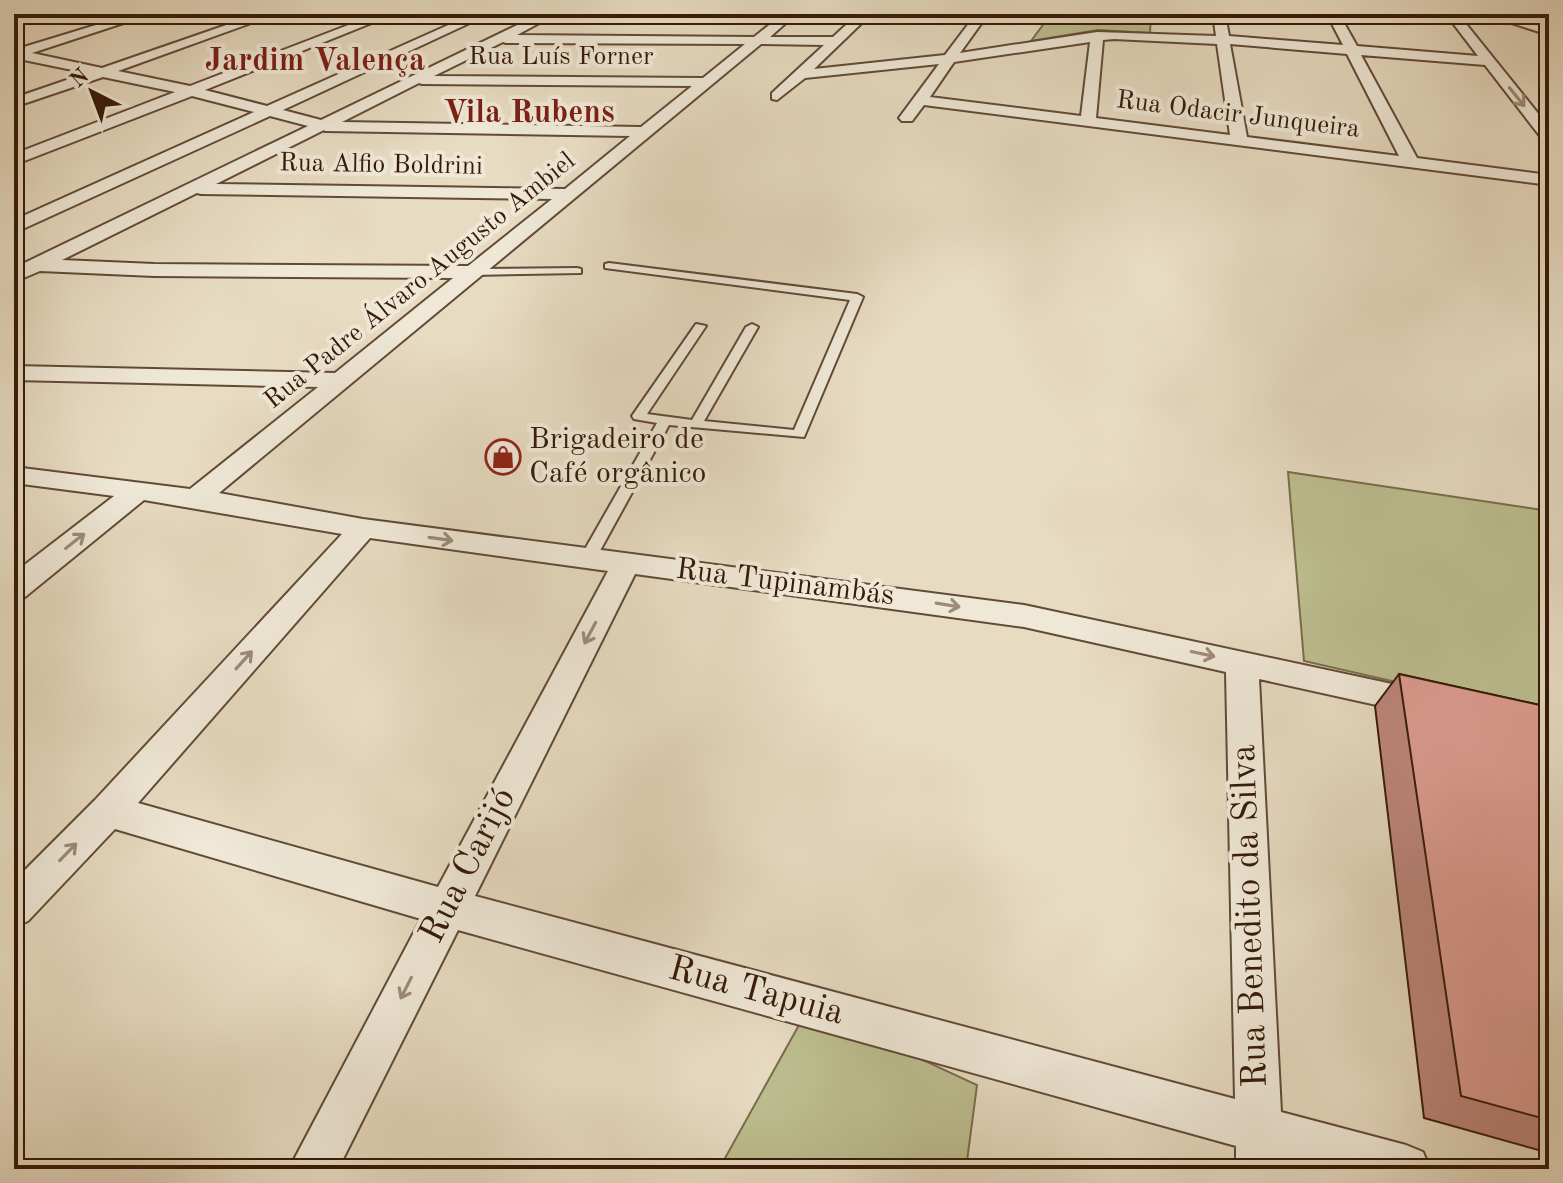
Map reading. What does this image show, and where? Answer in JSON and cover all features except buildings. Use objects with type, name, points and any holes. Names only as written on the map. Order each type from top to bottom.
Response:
[{"type":"street","points":[[14,17],[29,14]]},
{"type":"street","points":[[15,54],[145,14]]},
{"type":"street","points":[[14,103],[270,14]]},
{"type":"street","points":[[14,160],[388,14]]},
{"type":"street","points":[[14,227],[483,14]]},
{"type":"street","points":[[14,276],[550,14]]},
{"type":"street","name":"Rua Padre Álvaro Augusto Ambiel","points":[[196,498],[790,14]]},
{"type":"street","points":[[777,96],[865,14]]},
{"type":"street","points":[[907,118],[982,14]]},
{"type":"street","points":[[1219,14],[1239,139]]},
{"type":"street","points":[[1333,14],[1410,161]]},
{"type":"street","points":[[1452,14],[1549,137]]},
{"type":"street","points":[[1489,14],[1549,31]]},
{"type":"street","points":[[802,74],[948,59],[1064,40],[1096,41],[1141,35],[1489,61]]},
{"type":"street","points":[[500,39],[836,41]]},
{"type":"street","points":[[1088,120],[1096,41]]},
{"type":"street","points":[[15,54],[187,90],[325,126],[645,132]]},
{"type":"street","name":"Rua Luís Forner","points":[[416,80],[706,82]]},
{"type":"street","name":"Rua Odacir Junqueira","points":[[920,100],[1549,180]]},
{"type":"street","name":"Rua Alfio Boldrini","points":[[195,188],[567,194]]},
{"type":"street","points":[[14,262],[154,270],[472,272]]},
{"type":"street","points":[[14,373],[338,380]]},
{"type":"street","name":"Rua Tupinambás","points":[[14,475],[196,498],[363,528],[1024,616],[1457,709]]},
{"type":"street","points":[[14,589],[138,491]]},
{"type":"street","points":[[14,908],[108,811],[363,528]]},
{"type":"street","name":"Rua Carijó","points":[[313,1169],[626,564]]},
{"type":"street","name":"Rua Benedito da Silva","points":[[1242,663],[1260,1149]]},
{"type":"street","name":"Rua Tapuia","points":[[108,811],[1260,1149],[1406,1169]]},
{"type":"lane","points":[[609,266],[857,297],[799,434],[639,416],[700,326]]},
{"type":"lane","points":[[472,272],[577,271]]},
{"type":"lane","points":[[696,424],[752,327]]},
{"type":"lane","points":[[588,558],[665,421]]},
{"type":"green space","points":[[1051,14],[1151,14],[1150,33],[1098,30],[1031,41]]},
{"type":"green space","points":[[1288,472],[1549,511],[1549,717],[1304,661]]},
{"type":"green space","points":[[809,1007],[977,1085],[966,1169],[719,1169]]},
{"type":"place","name":"Brigadeiro de Café orgânico","points":[[503,457]]},
{"type":"district","name":"Jardim Valença","points":[[315,62]]},
{"type":"district","name":"Vila Rubens","points":[[529,114]]}]
